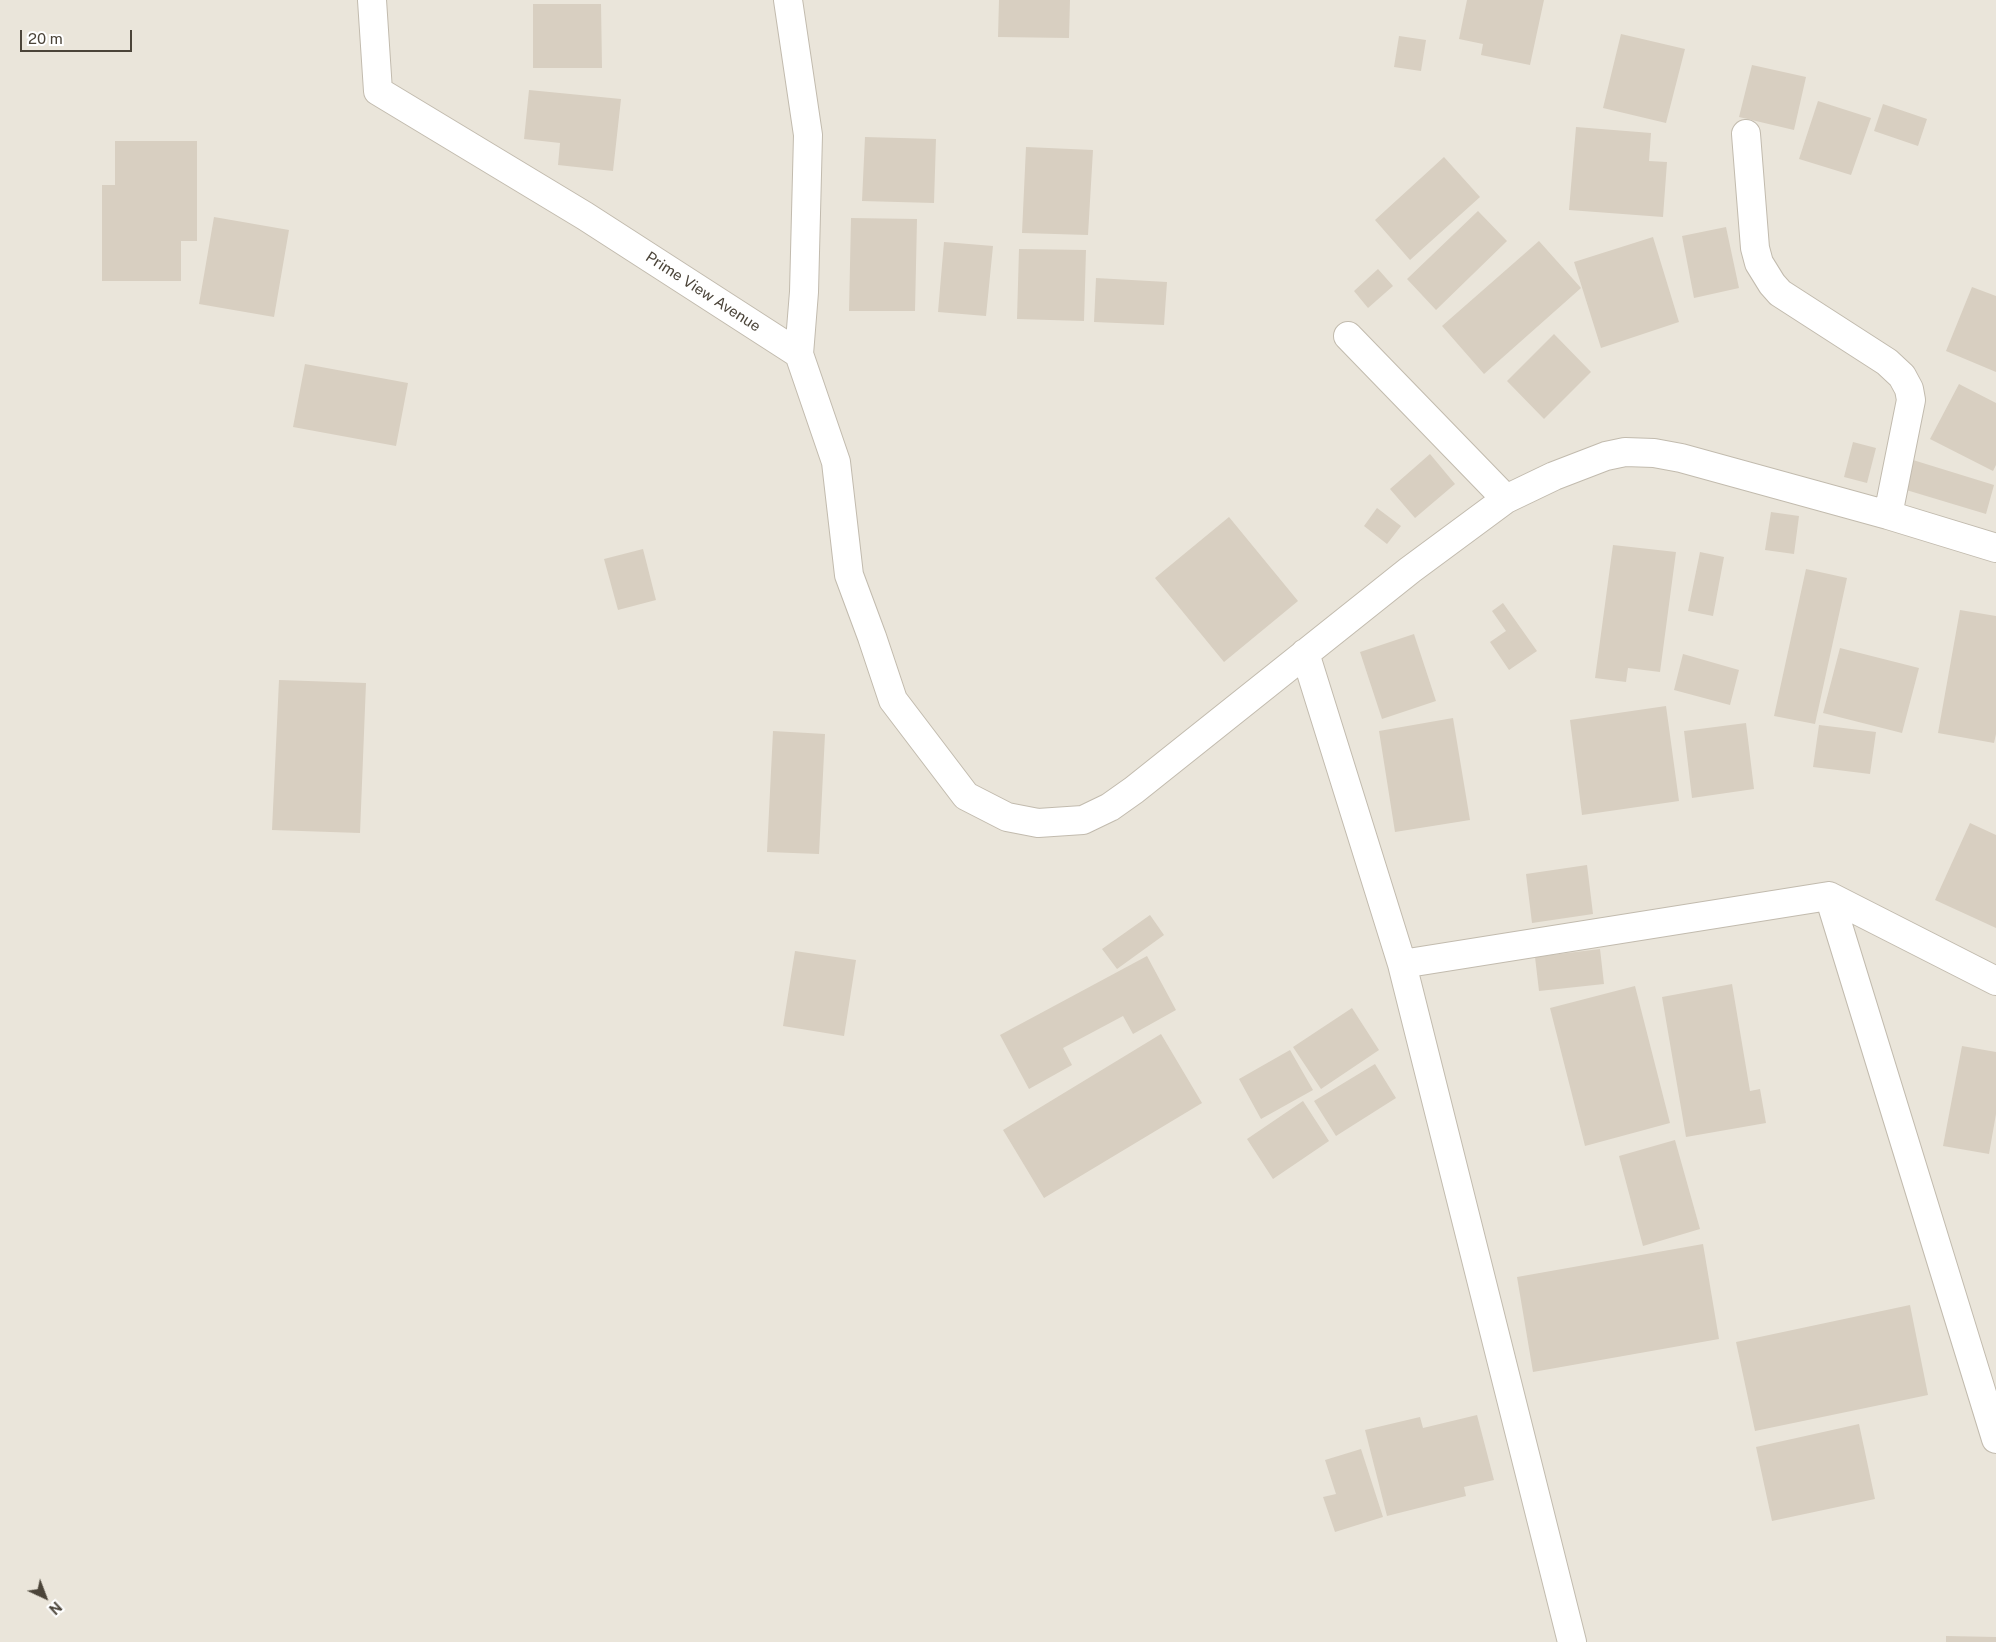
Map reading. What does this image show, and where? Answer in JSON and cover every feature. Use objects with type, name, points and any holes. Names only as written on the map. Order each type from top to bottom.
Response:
[{"type":"street","name":"Prime View Avenue","points":[[372,0],[378,91],[585,216],[799,354]]},
{"type":"street","points":[[788,0],[808,135],[804,292],[799,354],[836,462],[849,575],[893,700],[966,796],[1007,817],[1038,823],[1083,820],[1110,807],[1134,790],[1410,570],[1506,499],[1554,476],[1606,456],[1625,452],[1681,458],[1888,515],[1996,548]]},
{"type":"street","points":[[1746,134],[1756,248],[1759,263],[1772,284],[1780,293],[1887,362],[1902,376],[1908,389],[1911,400],[1888,515]]},
{"type":"street","points":[[1348,336],[1506,499]]},
{"type":"street","points":[[1305,653],[1402,964],[1572,1642]]},
{"type":"street","points":[[1402,964],[1829,896],[1996,981]]},
{"type":"street","points":[[1829,896],[1996,1439]]},
{"type":"shaded area","points":[[0,0],[1996,0],[1996,1642],[0,1642]]},
{"type":"building","points":[[999,0],[1070,0],[1069,38],[998,37]]},
{"type":"building","points":[[1467,0],[1544,0],[1530,65],[1481,55],[1483,44],[1459,39]]},
{"type":"building","points":[[533,4],[601,4],[602,68],[533,68]]},
{"type":"building","points":[[1621,34],[1685,49],[1666,123],[1603,108]]},
{"type":"building","points":[[1399,36],[1426,40],[1421,71],[1394,67]]},
{"type":"building","points":[[1752,65],[1806,77],[1794,130],[1739,117]]},
{"type":"building","points":[[529,90],[621,99],[613,171],[558,165],[560,143],[524,139]]},
{"type":"building","points":[[1818,101],[1871,118],[1851,175],[1799,159]]},
{"type":"building","points":[[1883,104],[1927,119],[1918,146],[1874,131]]},
{"type":"building","points":[[1576,127],[1651,133],[1649,161],[1667,162],[1663,217],[1569,210]]},
{"type":"building","points":[[865,137],[936,139],[934,203],[862,201]]},
{"type":"building","points":[[115,141],[197,141],[197,241],[181,241],[181,281],[102,281],[102,185],[115,185]]},
{"type":"building","points":[[1026,147],[1093,150],[1088,235],[1022,233]]},
{"type":"building","points":[[1444,157],[1480,197],[1410,260],[1375,220]]},
{"type":"building","points":[[1478,211],[1507,241],[1436,310],[1407,279]]},
{"type":"building","points":[[214,217],[289,230],[274,317],[199,304]]},
{"type":"building","points":[[851,218],[917,219],[915,311],[849,311]]},
{"type":"building","points":[[1726,227],[1739,288],[1694,298],[1682,236]]},
{"type":"building","points":[[1653,237],[1679,322],[1601,348],[1574,262]]},
{"type":"building","points":[[1539,241],[1581,288],[1484,374],[1442,326]]},
{"type":"building","points":[[944,242],[993,246],[986,316],[938,312]]},
{"type":"building","points":[[1019,249],[1086,250],[1084,321],[1017,319]]},
{"type":"building","points":[[1378,269],[1393,286],[1368,308],[1354,291]]},
{"type":"building","points":[[1096,278],[1167,282],[1164,325],[1094,322]]},
{"type":"building","points":[[1972,287],[1996,296],[1996,372],[1946,351]]},
{"type":"building","points":[[1554,334],[1591,372],[1544,419],[1507,381]]},
{"type":"building","points":[[305,364],[408,383],[396,446],[293,427]]},
{"type":"building","points":[[1959,384],[1996,403],[1996,465],[1993,471],[1930,439]]},
{"type":"building","points":[[1853,442],[1876,448],[1867,483],[1844,477]]},
{"type":"building","points":[[1430,454],[1455,484],[1415,518],[1390,489]]},
{"type":"building","points":[[1913,460],[1994,485],[1986,514],[1903,489]]},
{"type":"building","points":[[1377,508],[1401,526],[1387,544],[1364,526]]},
{"type":"building","points":[[1771,512],[1799,516],[1794,554],[1765,550]]},
{"type":"building","points":[[1229,517],[1298,601],[1224,662],[1155,578]]},
{"type":"building","points":[[1613,545],[1676,552],[1660,672],[1628,668],[1626,682],[1595,678]]},
{"type":"building","points":[[643,549],[656,600],[618,610],[604,559]]},
{"type":"building","points":[[1700,552],[1724,557],[1713,616],[1688,611]]},
{"type":"building","points":[[1806,569],[1847,578],[1815,724],[1774,716]]},
{"type":"building","points":[[1503,603],[1537,651],[1509,670],[1490,642],[1506,631],[1492,611]]},
{"type":"building","points":[[1960,610],[1996,616],[1996,734],[1994,743],[1938,733]]},
{"type":"building","points":[[1414,634],[1436,701],[1382,719],[1360,652]]},
{"type":"building","points":[[1840,648],[1919,668],[1902,733],[1823,713]]},
{"type":"building","points":[[1683,654],[1739,670],[1730,705],[1674,690]]},
{"type":"building","points":[[279,680],[366,683],[360,833],[272,830]]},
{"type":"building","points":[[1666,706],[1679,801],[1582,815],[1570,720]]},
{"type":"building","points":[[1453,718],[1470,820],[1395,832],[1379,731]]},
{"type":"building","points":[[1746,723],[1754,789],[1692,798],[1684,731]]},
{"type":"building","points":[[1819,725],[1876,732],[1870,774],[1813,767]]},
{"type":"building","points":[[773,731],[825,734],[819,854],[767,852]]},
{"type":"building","points":[[1970,823],[1996,835],[1996,928],[1935,900]]},
{"type":"building","points":[[1587,865],[1593,914],[1532,923],[1526,874]]},
{"type":"building","points":[[1150,915],[1164,935],[1117,969],[1102,949]]},
{"type":"building","points":[[1600,949],[1604,984],[1539,991],[1535,957]]},
{"type":"building","points":[[795,951],[856,960],[844,1036],[783,1026]]},
{"type":"building","points":[[1147,956],[1176,1010],[1133,1034],[1123,1016],[1063,1048],[1072,1065],[1029,1089],[1000,1035]]},
{"type":"building","points":[[1732,984],[1750,1091],[1760,1089],[1766,1123],[1686,1137],[1662,997]]},
{"type":"building","points":[[1635,986],[1670,1123],[1585,1146],[1550,1008]]},
{"type":"building","points":[[1352,1008],[1379,1050],[1321,1089],[1293,1047]]},
{"type":"building","points":[[1161,1034],[1202,1103],[1044,1198],[1003,1130]]},
{"type":"building","points":[[1962,1046],[1996,1052],[1996,1114],[1989,1154],[1943,1146]]},
{"type":"building","points":[[1290,1050],[1313,1090],[1261,1119],[1239,1079]]},
{"type":"building","points":[[1375,1064],[1396,1098],[1336,1136],[1314,1101]]},
{"type":"building","points":[[1303,1101],[1329,1141],[1273,1179],[1247,1139]]},
{"type":"building","points":[[1675,1140],[1700,1229],[1643,1246],[1619,1156]]},
{"type":"building","points":[[1703,1244],[1719,1339],[1533,1372],[1517,1277]]},
{"type":"building","points":[[1910,1305],[1928,1395],[1755,1431],[1736,1342]]},
{"type":"building","points":[[1477,1415],[1494,1480],[1464,1487],[1466,1496],[1387,1516],[1365,1430],[1420,1417],[1423,1428]]},
{"type":"building","points":[[1859,1424],[1875,1499],[1772,1521],[1756,1447]]},
{"type":"building","points":[[1361,1449],[1383,1517],[1335,1532],[1323,1497],[1336,1494],[1325,1460]]},
{"type":"building","points":[[1946,1636],[1996,1637],[1996,1642],[1946,1642]]}]
